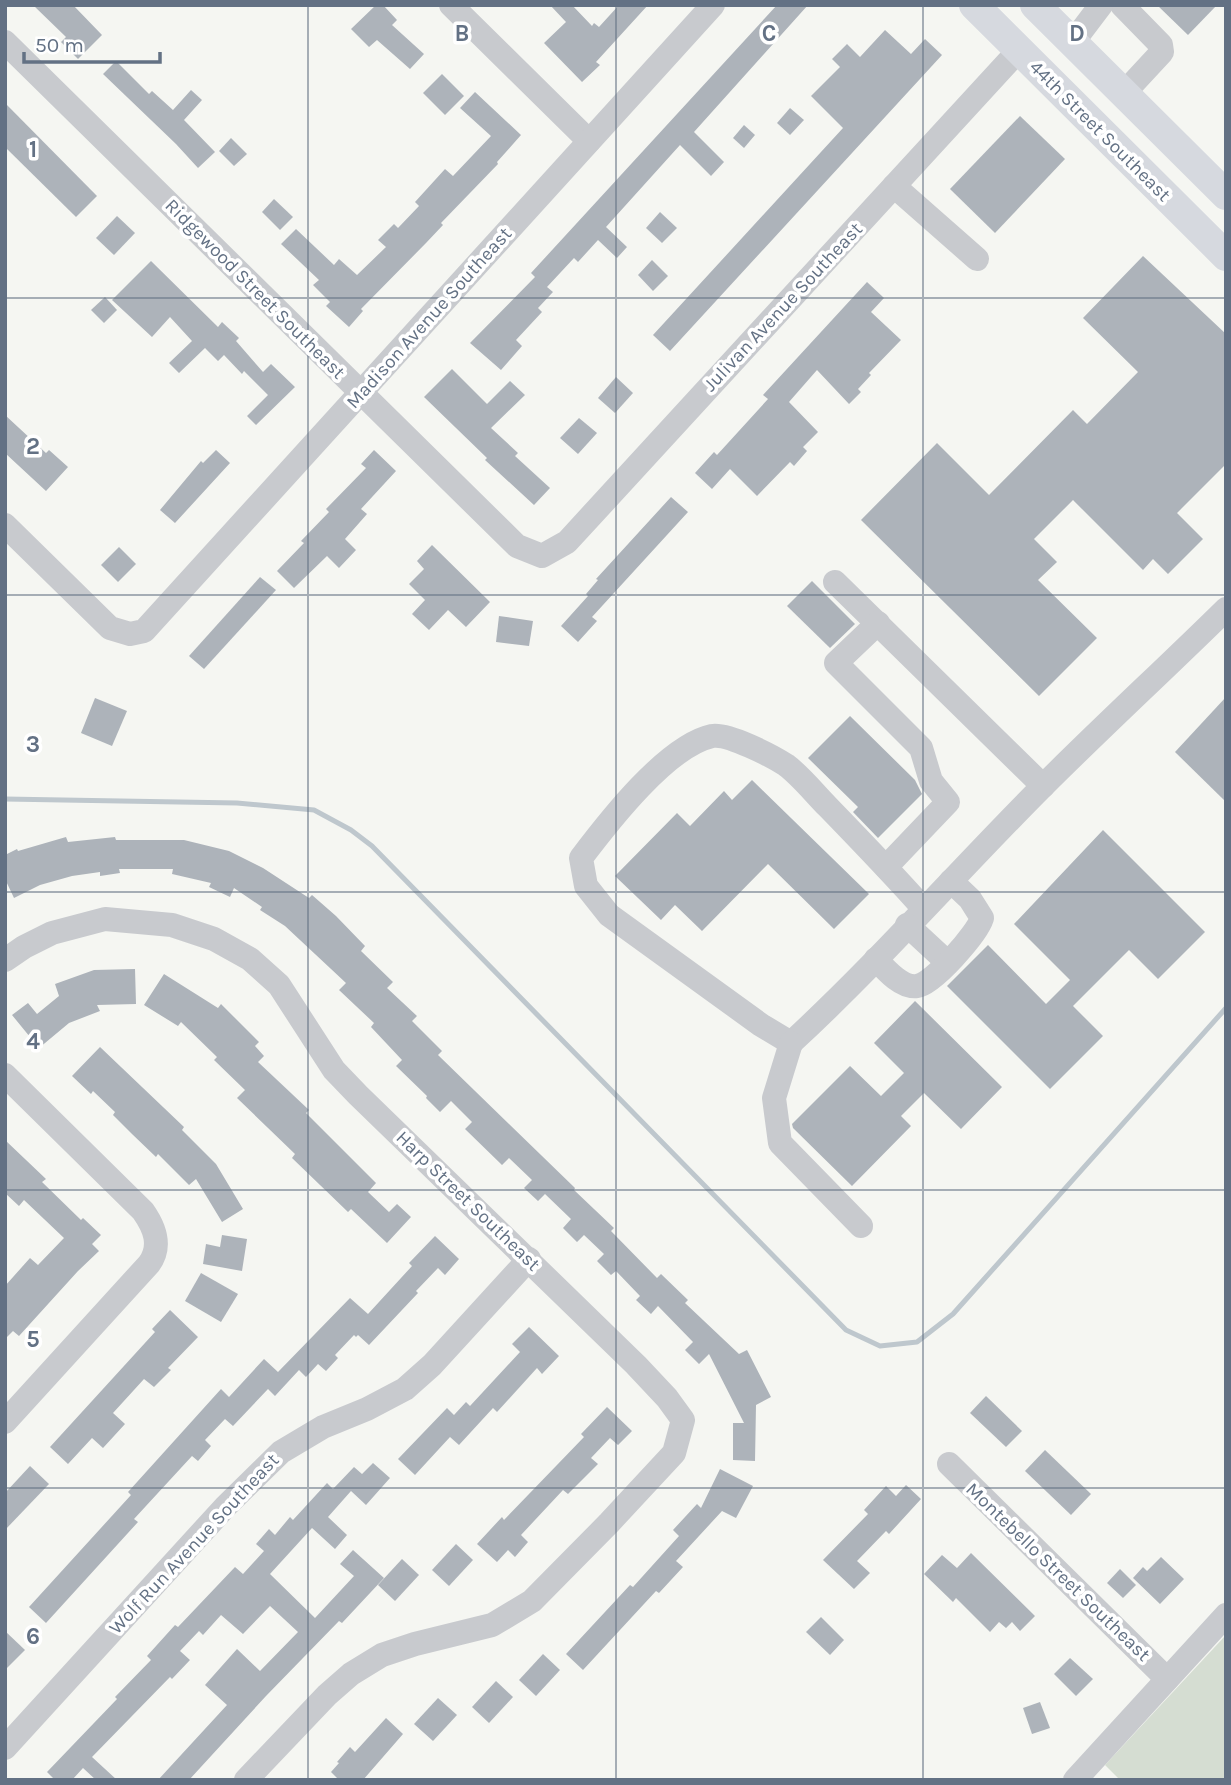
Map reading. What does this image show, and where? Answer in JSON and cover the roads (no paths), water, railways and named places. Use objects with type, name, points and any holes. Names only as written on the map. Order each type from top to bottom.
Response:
[{"type":"main road","name":"44th Street Southeast","points":[[974,5],[1226,256]]},
{"type":"main road","points":[[1035,5],[1217,180]]},
{"type":"main road","points":[[1018,50],[1032,44],[1048,43],[1079,48]]},
{"type":"main road","points":[[1140,171],[1158,161],[1170,160],[1217,180]]},
{"type":"street","points":[[451,5],[589,141]]},
{"type":"street","name":"Madison Avenue Southeast","points":[[5,525],[110,628],[130,634],[144,631],[713,5]]},
{"type":"street","points":[[1079,48],[1101,5]]},
{"type":"street","points":[[1122,5],[1161,45],[1162,52],[1124,93]]},
{"type":"street","name":"Ridgewood Street Southeast","points":[[5,42],[517,546],[542,556]]},
{"type":"street","name":"Julivan Avenue Southeast","points":[[542,556],[566,542],[1018,50]]},
{"type":"street","points":[[894,186],[977,259]]},
{"type":"street","points":[[835,582],[1043,786]]},
{"type":"street","points":[[860,1226],[780,1143],[774,1098],[791,1043],[839,999],[915,916],[1043,786],[1223,617]]},
{"type":"street","points":[[878,623],[836,663],[921,748],[931,781],[948,802],[887,867]]},
{"type":"street","points":[[791,1043],[761,1025],[609,915],[586,886],[581,858],[631,798],[685,746],[715,735],[755,747],[788,766],[887,867],[915,916],[947,962]]},
{"type":"street","points":[[876,959],[904,983],[917,986],[929,980],[970,941],[982,918],[970,899],[951,881]]},
{"type":"street","name":"Harp Street Southeast","points":[[5,960],[23,947],[52,933],[105,919],[172,925],[232,948],[267,972],[288,997],[334,1070],[529,1259],[667,1398],[683,1420],[674,1453],[532,1601],[492,1625],[415,1644],[382,1656],[351,1674],[327,1695],[246,1780]]},
{"type":"street","points":[[5,1075],[132,1200],[150,1222],[157,1248],[149,1264],[5,1422]]},
{"type":"street","name":"Wolf Run Avenue Southeast","points":[[5,1748],[225,1507],[281,1452],[323,1427],[367,1409],[405,1389],[432,1365],[529,1259]]},
{"type":"street","name":"Montebello Street Southeast","points":[[949,1464],[1167,1679]]},
{"type":"street","points":[[1075,1780],[1226,1615]]},
{"type":"waterway","points":[[5,799],[237,803],[314,810],[351,830],[372,846],[846,1330],[880,1346],[917,1342],[953,1314],[1226,1008]]}]
